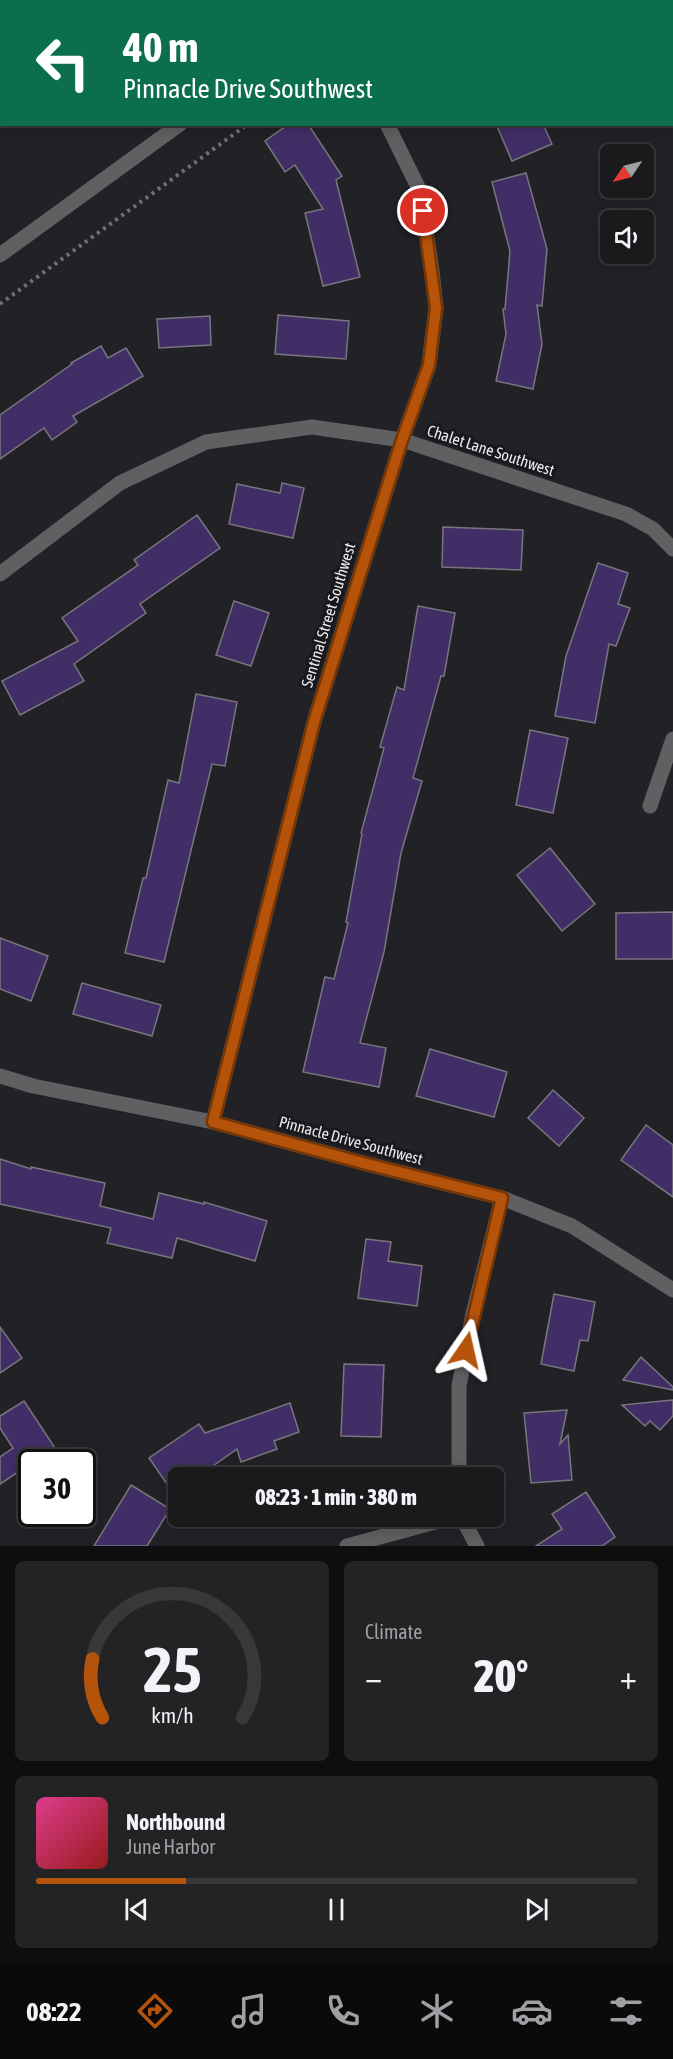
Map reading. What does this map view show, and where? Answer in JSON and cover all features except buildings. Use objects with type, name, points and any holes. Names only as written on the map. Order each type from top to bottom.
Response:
[{"type":"street","points":[[0,255],[177,126]]},
{"type":"street","name":"Sentinal Street Southwest","points":[[213,1122],[314,722],[402,440],[429,365],[436,308],[420,191],[388,126]]},
{"type":"street","name":"Chalet Lane Southwest","points":[[0,574],[120,483],[206,442],[312,427],[402,440],[626,514],[653,529],[673,549]]},
{"type":"street","points":[[650,806],[673,739]]},
{"type":"street","name":"Pinnacle Drive Southwest","points":[[0,1076],[33,1086],[213,1122],[502,1198],[572,1226],[673,1290]]},
{"type":"street","points":[[459,1467],[459,1386],[473,1314],[502,1198]]},
{"type":"street","points":[[347,1546],[418,1527]]},
{"type":"street","points":[[466,1527],[477,1546]]},
{"type":"path","points":[[0,304],[245,126]]},
{"type":"route","points":[[423,211],[436,308],[429,365],[402,440],[314,722],[213,1122],[502,1198],[466,1350]]}]
